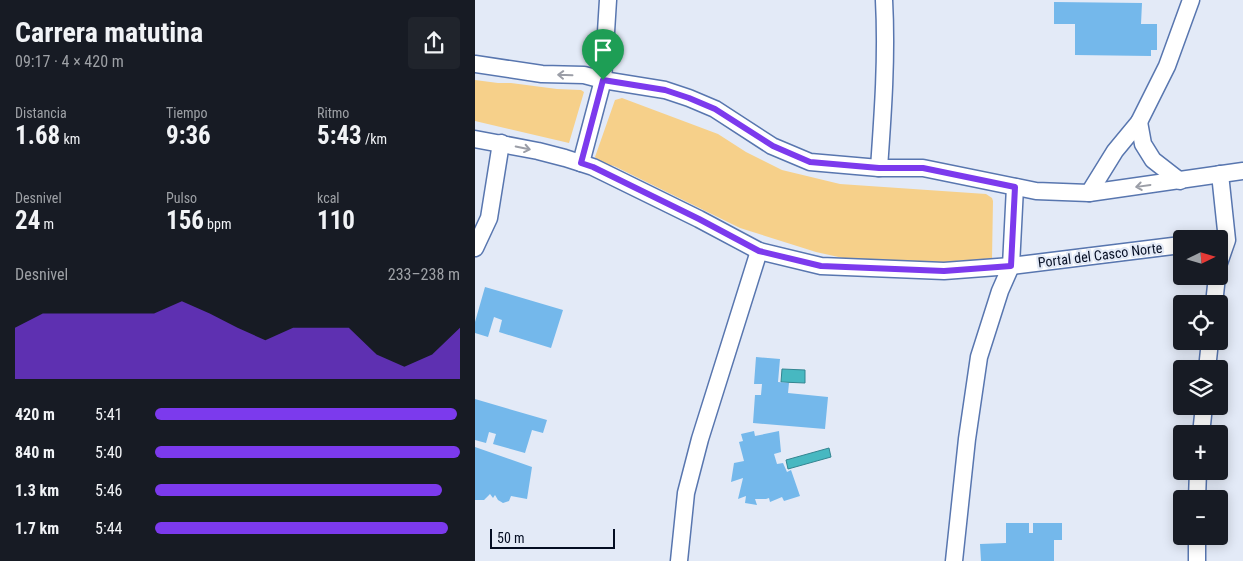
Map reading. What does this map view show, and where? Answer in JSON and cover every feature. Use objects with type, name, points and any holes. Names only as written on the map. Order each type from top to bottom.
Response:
[{"type":"street","points":[[581,163],[603,80],[608,0]]},
{"type":"street","points":[[879,168],[885,80],[886,36],[884,0]]},
{"type":"street","points":[[1089,193],[1115,151],[1139,122],[1167,66],[1191,0]]},
{"type":"street","points":[[475,64],[542,74],[584,75],[665,90],[715,109],[773,146],[810,162],[879,168],[923,168],[1036,191],[1089,193],[1243,171]]},
{"type":"street","points":[[1139,122],[1143,144],[1153,160],[1180,181]]},
{"type":"street","name":"Portal del Casco Norte","points":[[475,139],[565,158],[593,167],[690,214],[759,251],[821,266],[944,271],[1011,266],[1173,246]]},
{"type":"street","points":[[475,248],[489,218],[501,143]]},
{"type":"street","points":[[1220,174],[1230,239]]},
{"type":"street","points":[[954,561],[967,439],[979,357],[1000,291],[1011,266],[1015,187]]},
{"type":"street","points":[[679,561],[686,493],[700,439],[759,251]]},
{"type":"street","points":[[1197,545],[1197,561]]},
{"type":"shaded area","points":[[475,80],[581,90],[584,92],[569,143],[475,121]]},
{"type":"shaded area","points":[[622,98],[718,134],[746,152],[782,170],[840,184],[986,194],[993,201],[992,259],[978,263],[965,260],[928,264],[861,262],[816,252],[740,228],[614,166],[599,163],[595,157],[615,100]]},
{"type":"water","points":[[782,369],[805,370],[805,383],[781,382]]},
{"type":"water","points":[[829,448],[831,457],[788,469],[786,460]]},
{"type":"building","points":[[1054,2],[1142,3],[1141,24],[1157,24],[1157,50],[1151,50],[1151,56],[1075,55],[1075,24],[1054,24]]},
{"type":"building","points":[[485,287],[563,310],[551,348],[499,332],[502,320],[494,317],[488,337],[475,333],[475,322]]},
{"type":"building","points":[[756,357],[780,359],[778,382],[789,383],[788,393],[828,397],[825,429],[753,423],[755,395],[761,395],[762,384],[754,384]]},
{"type":"building","points":[[475,399],[547,420],[543,433],[532,430],[525,453],[493,444],[496,434],[489,432],[486,443],[475,440]]},
{"type":"building","points":[[754,431],[755,436],[779,431],[781,452],[774,454],[777,464],[783,463],[787,472],[791,470],[800,496],[784,501],[782,497],[770,502],[769,498],[755,499],[757,505],[745,503],[746,496],[738,499],[743,478],[731,482],[734,463],[744,461],[739,442],[743,441],[741,434]]},
{"type":"building","points":[[475,447],[532,467],[527,499],[511,496],[509,501],[503,503],[495,495],[493,498],[490,494],[484,500],[475,500]]},
{"type":"building","points":[[1006,523],[1029,523],[1029,533],[1033,533],[1033,523],[1062,523],[1062,540],[1054,540],[1054,561],[981,561],[980,544],[1006,543]]},
{"type":"route","points":[[603,80],[665,90],[689,98],[715,109],[773,146],[810,162],[879,168],[923,168],[1015,187],[1011,266],[944,271],[821,266],[759,251],[699,219],[593,167],[581,163],[603,80]]}]
